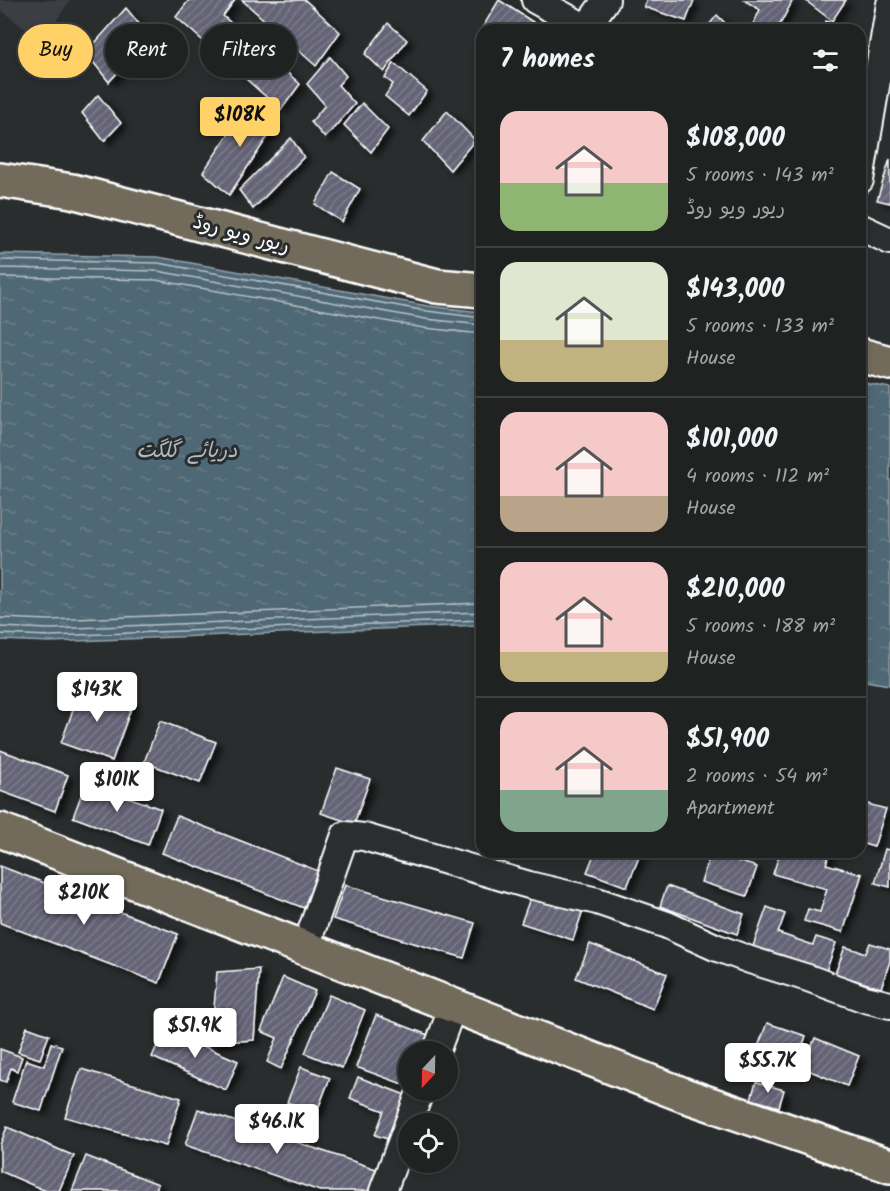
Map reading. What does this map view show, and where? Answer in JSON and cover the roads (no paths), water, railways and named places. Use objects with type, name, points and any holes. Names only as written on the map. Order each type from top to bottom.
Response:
[{"type":"main road","name":"ریور ویو روڈ","points":[[0,180],[72,190],[436,286],[476,289]]},
{"type":"main road","points":[[866,357],[890,363]]},
{"type":"main road","points":[[0,830],[684,1095],[890,1166]]},
{"type":"street","points":[[535,0],[579,24]]},
{"type":"street","points":[[591,24],[606,0]]},
{"type":"street","points":[[866,145],[890,4]]},
{"type":"street","points":[[866,230],[890,241]]},
{"type":"street","points":[[305,949],[345,835],[364,837],[519,882],[597,900],[667,925],[750,960],[865,999],[890,1005]]},
{"type":"street","points":[[440,1041],[453,1006]]},
{"type":"street","points":[[383,1191],[398,1151]]},
{"type":"water","name":"دریائے گلگت","points":[[0,254],[158,257],[428,306],[476,311],[476,625],[50,642],[0,640]]},
{"type":"water","points":[[866,383],[890,388],[890,685],[866,681]]}]
